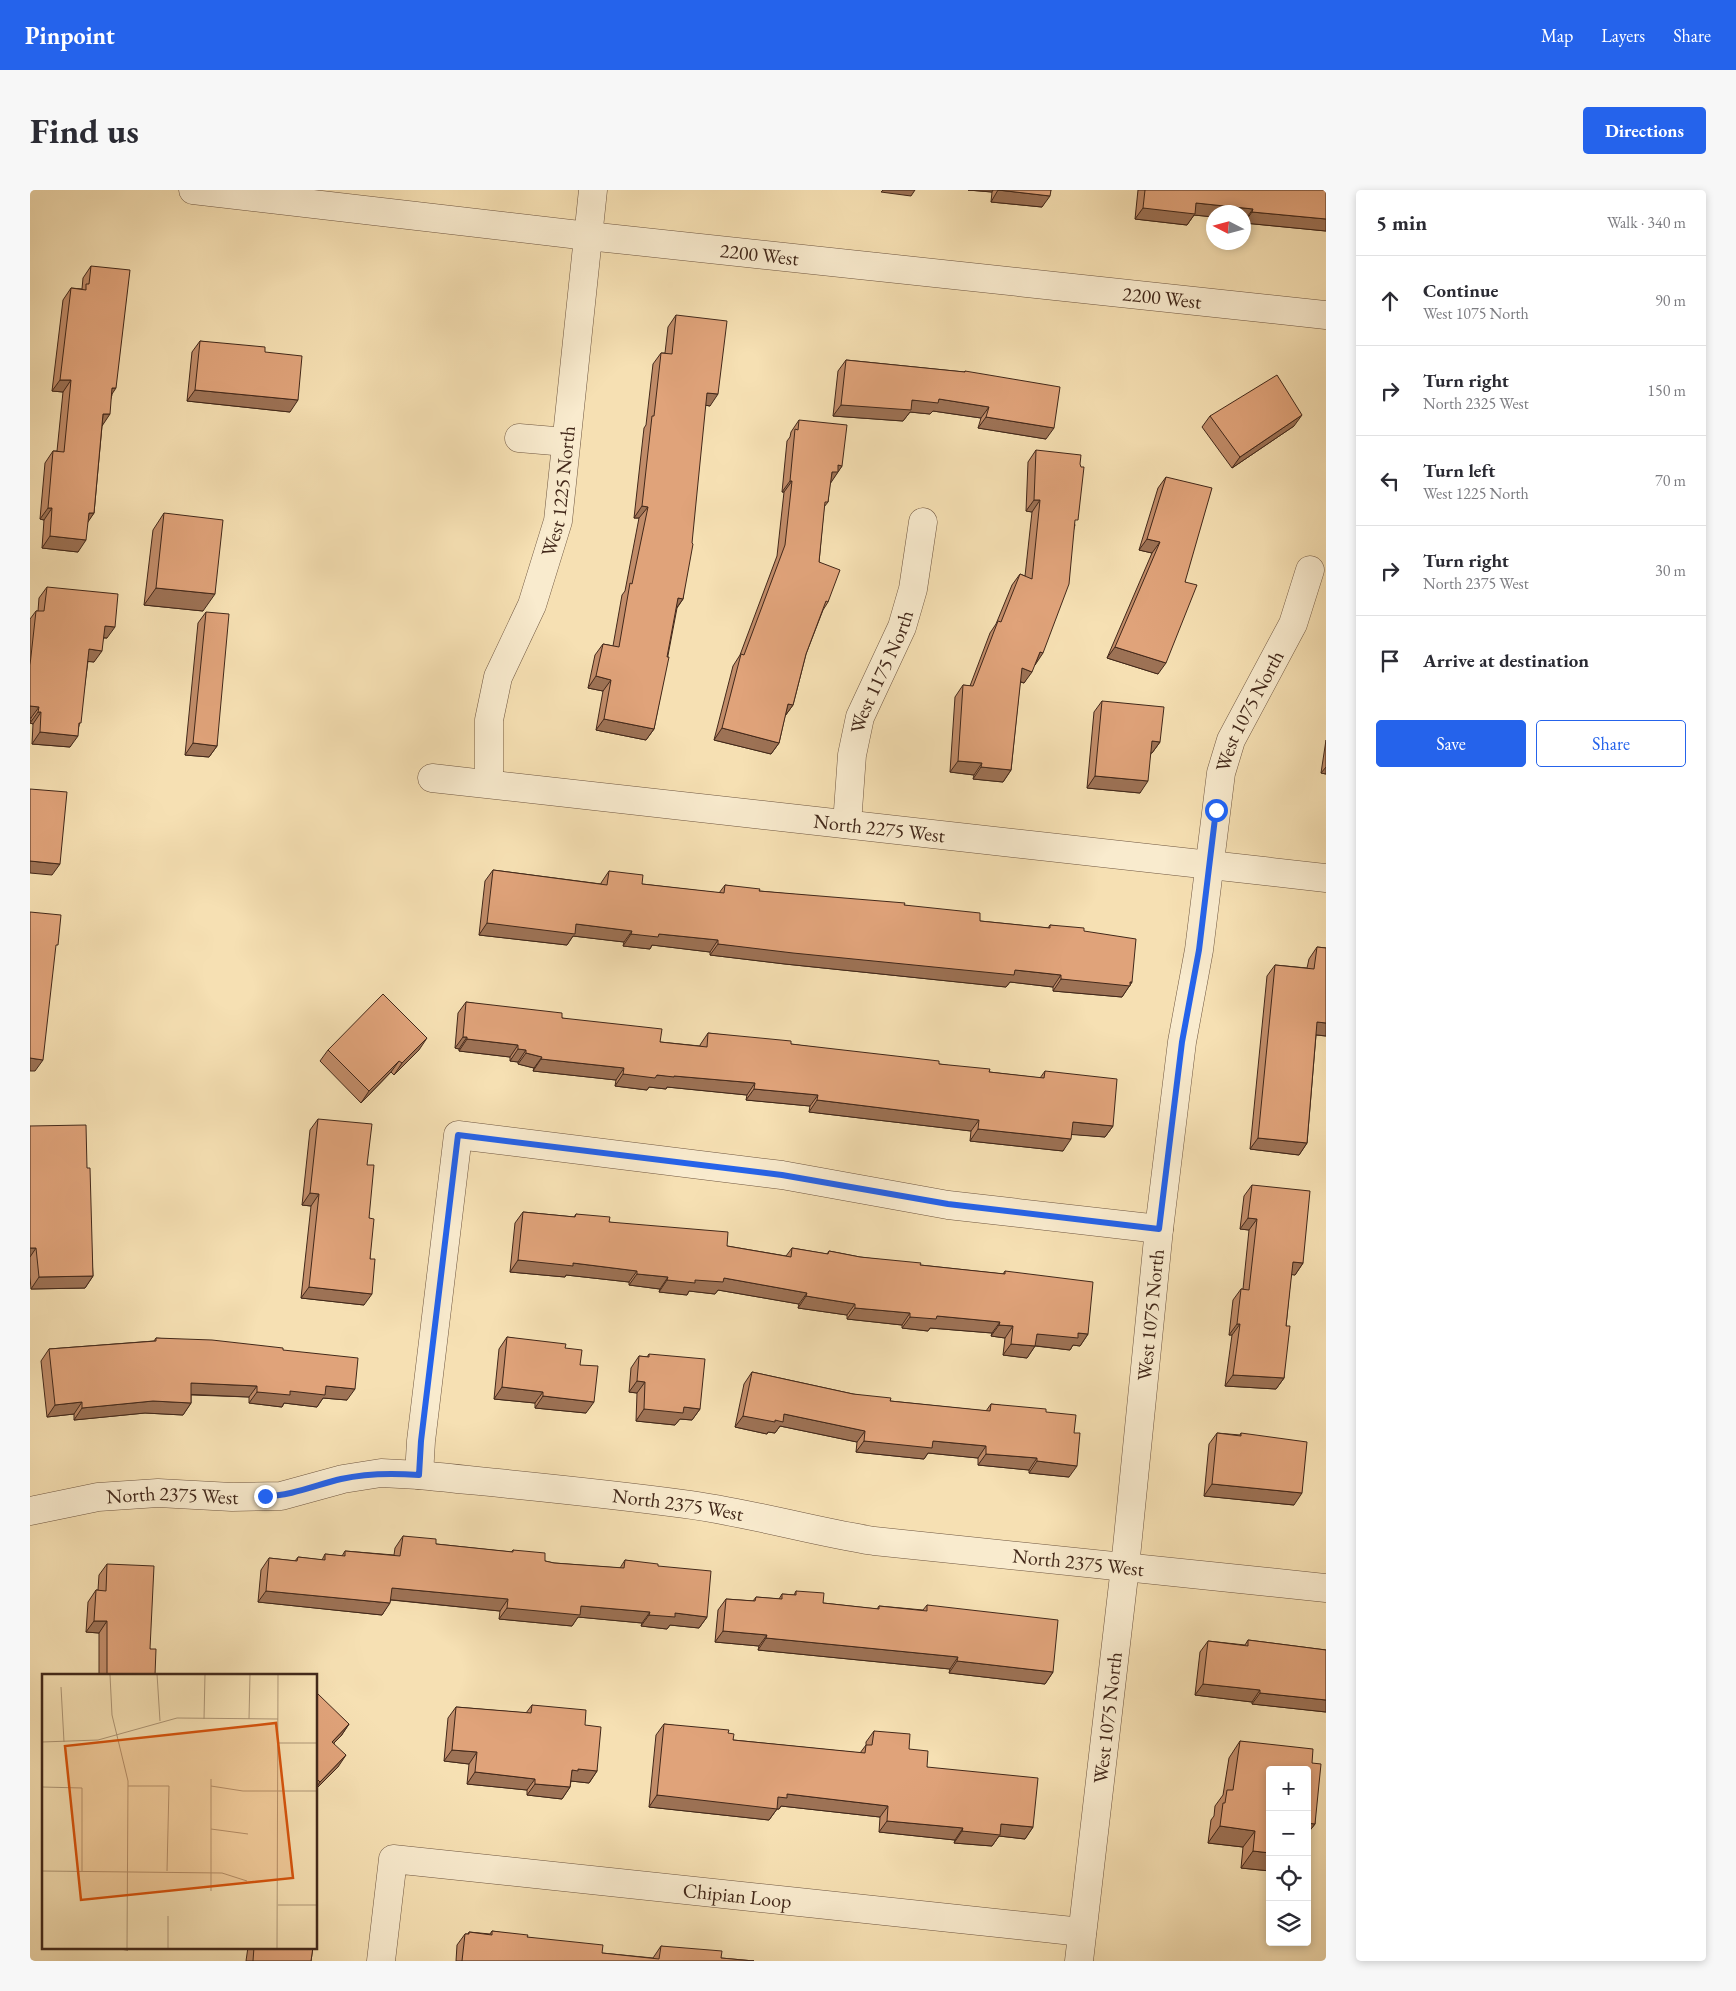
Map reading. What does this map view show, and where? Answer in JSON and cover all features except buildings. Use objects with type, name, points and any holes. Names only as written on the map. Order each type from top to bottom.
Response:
[{"type":"street","name":"2200 West","points":[[194,190],[588,236],[1326,315]]},
{"type":"street","name":"West 1225 North","points":[[489,783],[489,720],[498,677],[532,605],[558,521],[593,190]]},
{"type":"street","points":[[519,438],[566,442]]},
{"type":"street","name":"West 1175 North","points":[[847,824],[852,755],[860,717],[902,627],[913,589],[923,522]]},
{"type":"street","name":"West 1075 North","points":[[1079,1961],[1125,1567],[1159,1229],[1182,1042],[1199,950],[1208,864],[1221,773],[1231,740],[1292,624],[1310,570]]},
{"type":"street","name":"North 2275 West","points":[[432,778],[1326,878]]},
{"type":"street","points":[[419,1475],[421,1441],[458,1135],[782,1175],[948,1204],[1159,1229]]},
{"type":"street","name":"North 2375 West","points":[[30,1511],[98,1497],[150,1494],[232,1497],[281,1496],[343,1479],[381,1473],[419,1475],[685,1504],[750,1515],[823,1533],[874,1541],[1326,1588]]},
{"type":"street","name":"Chipian Loop","points":[[381,1961],[393,1859],[1082,1932]]},
{"type":"route","points":[[265,1496],[281,1496],[343,1479],[381,1473],[419,1475],[421,1441],[458,1135],[782,1175],[948,1204],[1159,1229],[1182,1042],[1199,950],[1216,810]]}]
